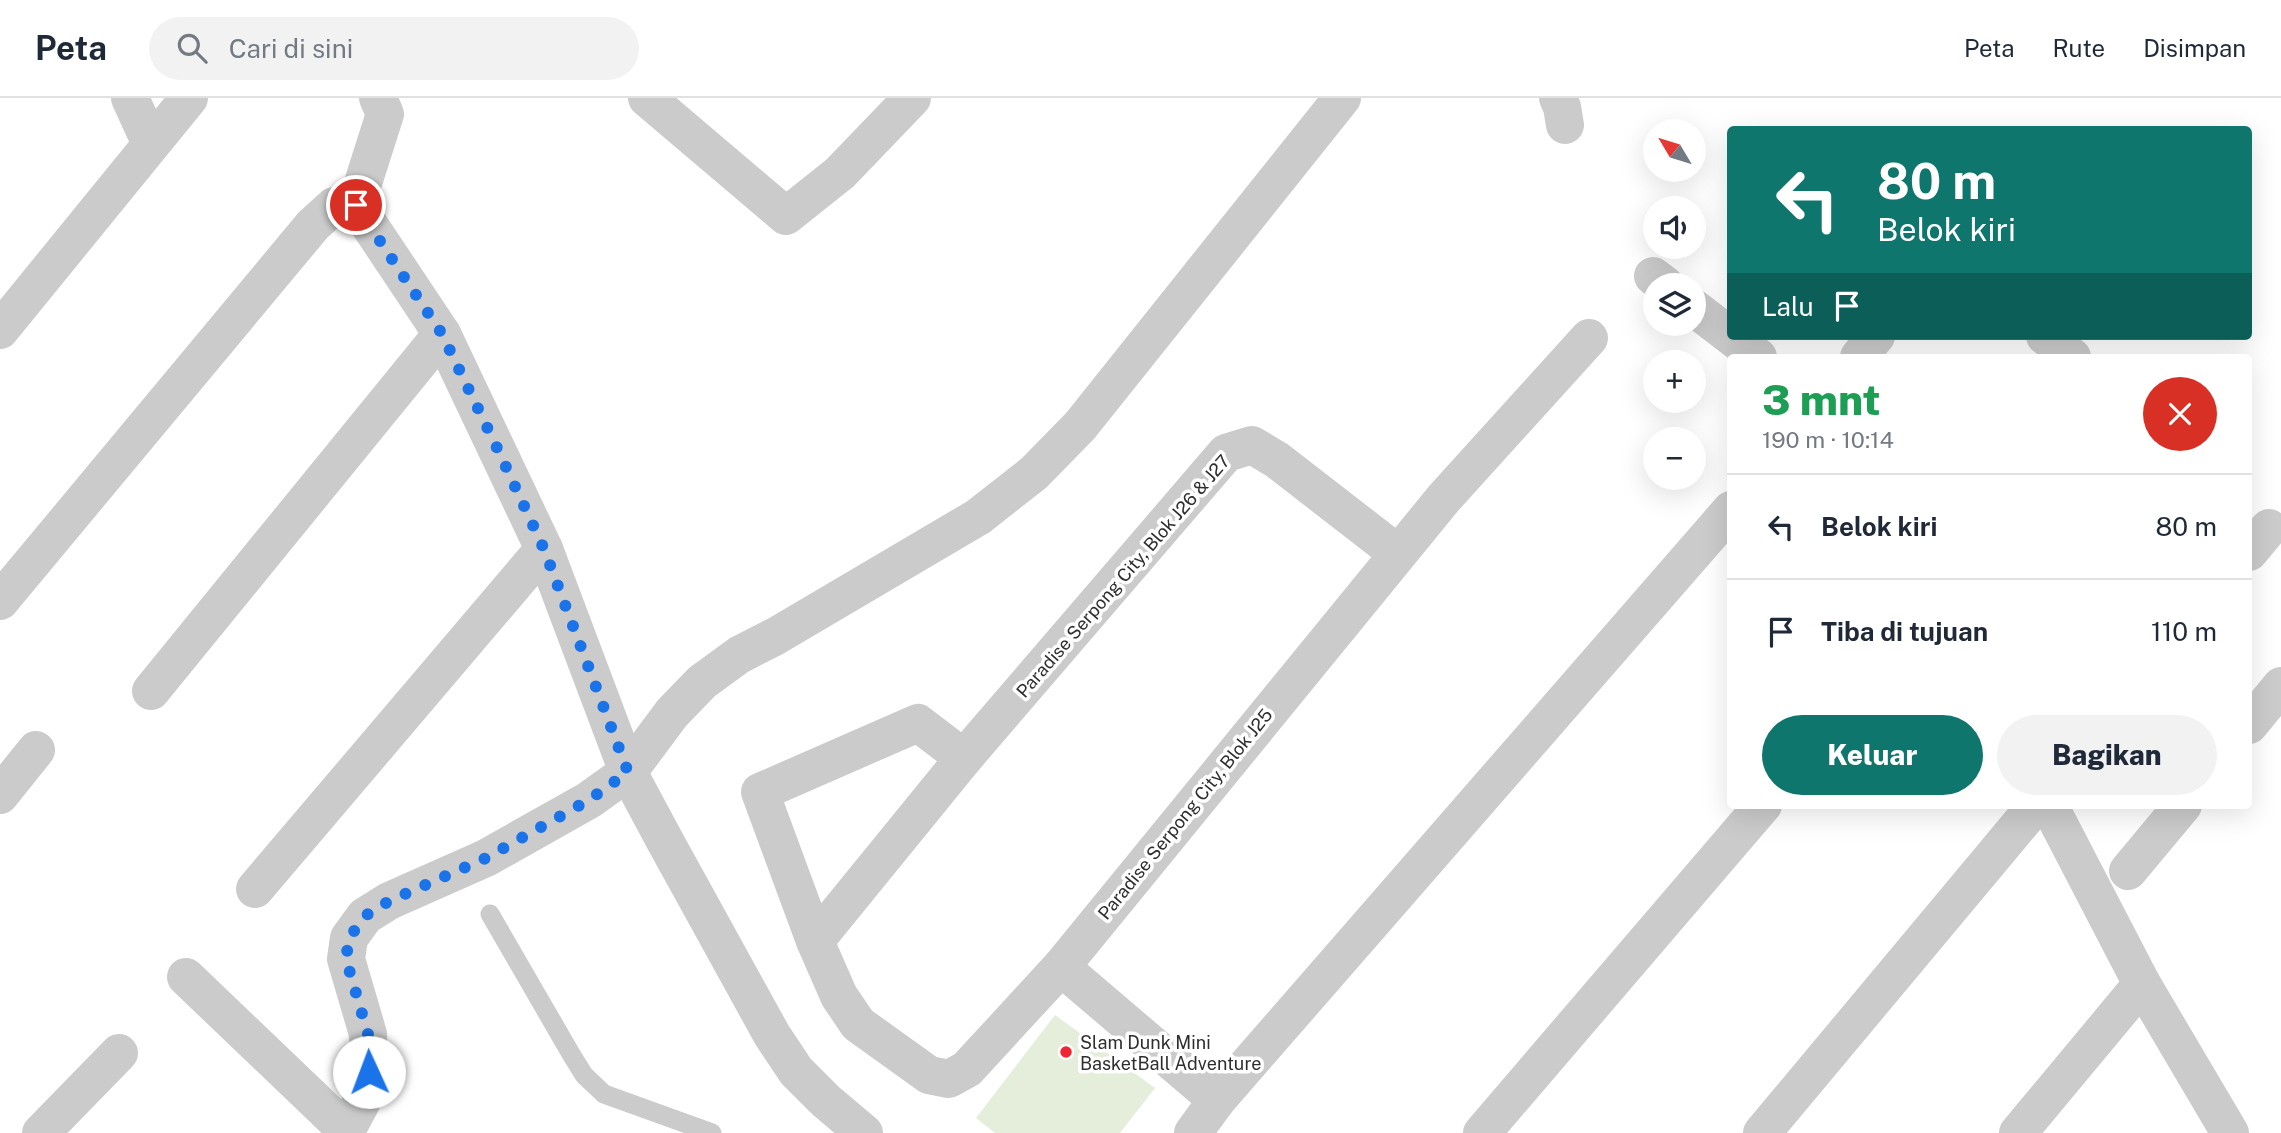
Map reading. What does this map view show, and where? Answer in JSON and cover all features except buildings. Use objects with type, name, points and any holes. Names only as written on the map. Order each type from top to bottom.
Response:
[{"type":"street","points":[[131,98],[151,144]]},
{"type":"street","points":[[0,330],[189,98]]},
{"type":"street","points":[[356,205],[384,114],[378,98]]},
{"type":"street","points":[[647,98],[786,216],[840,173],[912,98]]},
{"type":"street","points":[[186,977],[346,1132],[362,1101],[369,1072],[368,1034],[346,959],[349,938],[365,916],[389,901],[486,858],[589,800],[628,772],[672,713],[702,682],[739,655],[978,517],[1034,473],[1080,426],[1342,98]]},
{"type":"street","points":[[356,205],[442,334],[544,549],[628,772],[772,1035],[796,1071],[864,1133]]},
{"type":"street","points":[[0,601],[313,225],[334,206],[356,205]]},
{"type":"street","points":[[1706,317],[1727,333]]},
{"type":"street","points":[[151,691],[442,334]]},
{"type":"street","name":"Paradise Serpong City, Blok J25","points":[[815,941],[839,996],[858,1024],[929,1074],[949,1079],[967,1069],[1061,967],[1397,553],[1589,338]]},
{"type":"street","points":[[1736,340],[1754,354]]},
{"type":"street","points":[[1861,354],[1873,340]]},
{"type":"street","points":[[2050,340],[2068,354]]},
{"type":"street","name":"Paradise Serpong City, Blok J26 & J27","points":[[815,941],[964,758],[1226,453],[1252,445],[1277,460],[1397,553]]},
{"type":"street","points":[[1193,1133],[1217,1101],[1727,515]]},
{"type":"street","points":[[255,889],[544,549]]},
{"type":"street","points":[[2252,721],[2281,686]]},
{"type":"street","points":[[815,941],[760,792],[918,723],[964,758]]},
{"type":"street","points":[[0,795],[36,750]]},
{"type":"street","points":[[1482,1133],[1760,809]]},
{"type":"street","points":[[1762,1133],[2033,809]]},
{"type":"street","points":[[2051,809],[2141,984],[2230,1133]]},
{"type":"street","points":[[2128,871],[2180,809]]},
{"type":"street","points":[[1061,967],[1217,1101]]},
{"type":"street","points":[[2018,1133],[2141,984]]},
{"type":"street","points":[[41,1133],[119,1053]]},
{"type":"lane","points":[[490,914],[571,1054],[595,1086],[604,1094],[712,1133]]},
{"type":"green space","name":"Slam Dunk Mini BasketBall Adventure","points":[[1055,1015],[1155,1088],[1120,1133],[995,1133],[976,1118]]},
{"type":"place","name":"Slam Dunk Mini BasketBall Adventure","points":[[1066,1052]]},
{"type":"route","points":[[356,205],[442,334],[499,452],[544,549],[628,772],[589,800],[486,858],[389,901],[365,916],[349,938],[346,959],[368,1034],[369,1072]]}]
